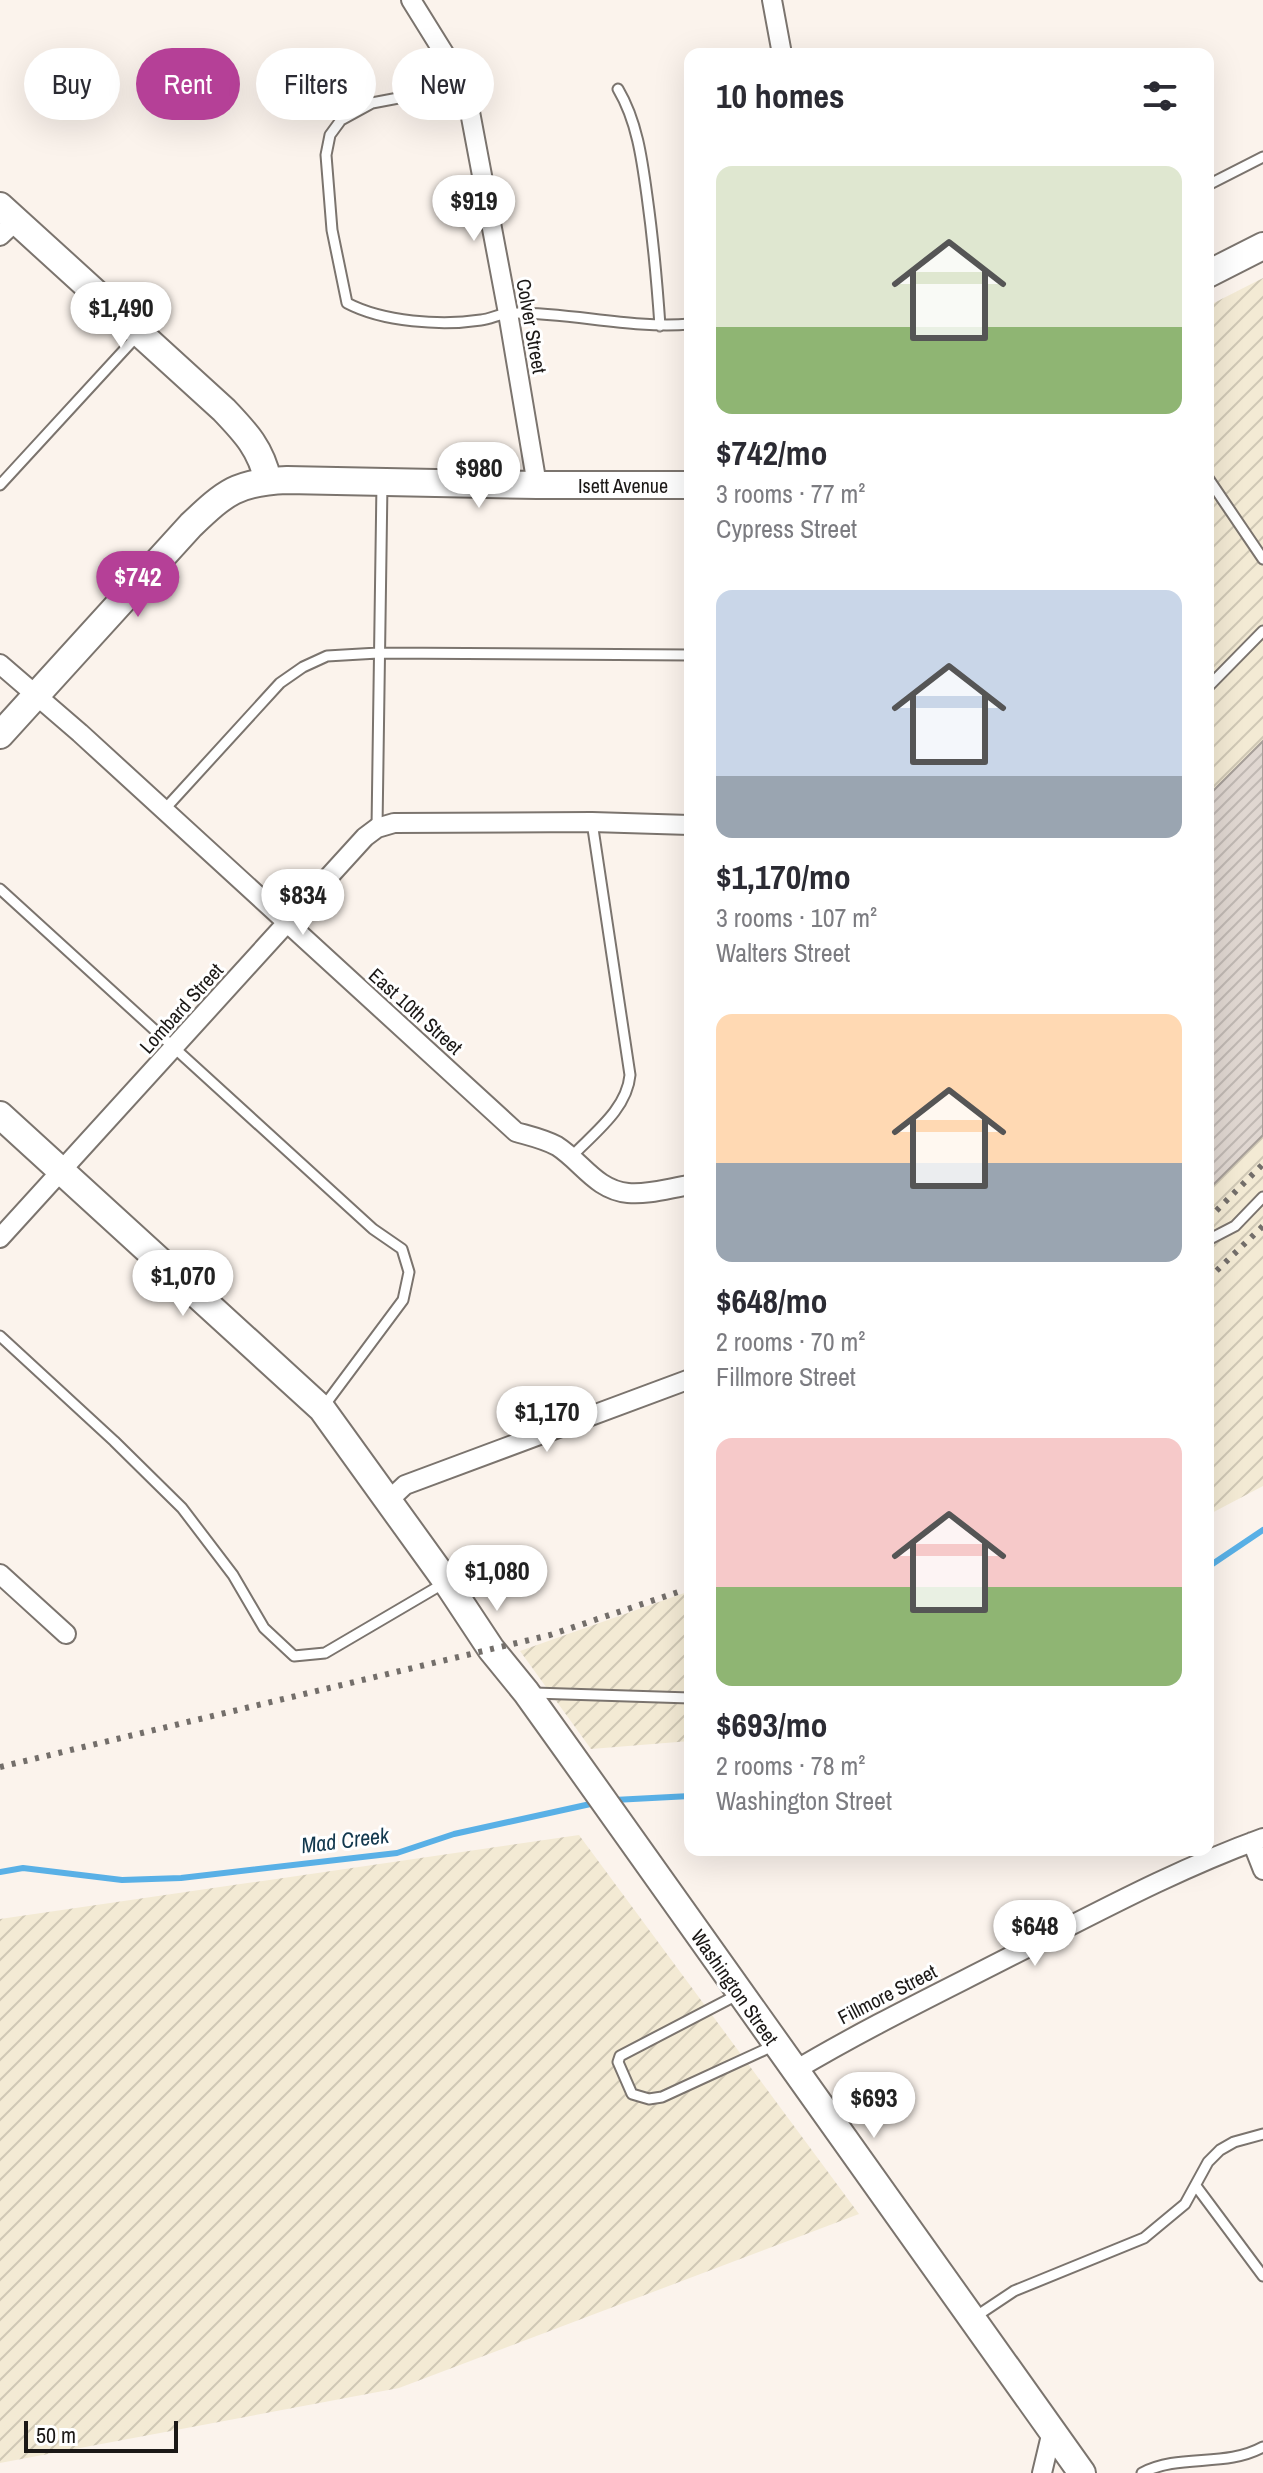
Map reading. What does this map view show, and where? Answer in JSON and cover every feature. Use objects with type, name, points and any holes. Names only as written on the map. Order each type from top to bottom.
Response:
[{"type":"main road","points":[[5,221],[139,333],[224,410],[251,438],[268,481]]},
{"type":"main road","points":[[1214,271],[1263,246]]},
{"type":"main road","name":"Isett Avenue","points":[[0,735],[191,525],[220,497],[236,488],[268,481],[684,485]]},
{"type":"main road","name":"Washington Street","points":[[0,1115],[322,1409],[1082,2473]]},
{"type":"street","name":"Colver Street","points":[[411,0],[439,48]]},
{"type":"street","points":[[772,0],[781,48]]},
{"type":"street","name":"Colver Street","points":[[472,120],[537,485]]},
{"type":"street","name":"East 10th Street","points":[[0,664],[516,1132],[540,1138],[571,1157],[598,1182],[614,1190],[649,1192],[684,1186]]},
{"type":"street","points":[[377,828],[394,823],[684,825]]},
{"type":"street","name":"Lombard Street","points":[[0,1238],[365,837],[377,828]]},
{"type":"street","points":[[388,1501],[405,1485],[417,1480],[684,1381]]},
{"type":"street","points":[[0,1574],[66,1634]]},
{"type":"street","points":[[1258,1840],[1263,1870]]},
{"type":"street","name":"Fillmore Street","points":[[794,2071],[842,2042],[1110,1906],[1258,1840]]},
{"type":"street","points":[[1042,2473],[1052,2431]]},
{"type":"lane","points":[[618,89],[629,108],[641,156],[654,249],[660,326]]},
{"type":"lane","points":[[392,99],[372,103],[341,120],[330,135],[326,155],[332,230],[347,303],[389,318],[447,322],[482,320],[508,313],[660,326],[684,324]]},
{"type":"lane","points":[[1214,182],[1263,157]]},
{"type":"lane","points":[[0,485],[139,333]]},
{"type":"lane","points":[[377,828],[382,483]]},
{"type":"lane","points":[[1214,487],[1263,559]]},
{"type":"lane","points":[[1214,681],[1263,631]]},
{"type":"lane","points":[[164,810],[280,683],[303,667],[327,656],[378,653],[684,655]]},
{"type":"lane","points":[[571,1157],[616,1111],[628,1090],[630,1075],[592,822]]},
{"type":"lane","points":[[0,889],[373,1229],[402,1249],[409,1272],[403,1300],[322,1409]]},
{"type":"lane","points":[[1214,1237],[1235,1226],[1263,1197]]},
{"type":"lane","points":[[0,1336],[182,1508],[233,1575],[264,1628],[294,1656],[325,1653],[446,1581]]},
{"type":"lane","points":[[526,1692],[684,1698]]},
{"type":"lane","points":[[740,1994],[620,2056],[618,2062],[632,2094],[649,2099],[662,2097],[776,2045]]},
{"type":"lane","points":[[972,2319],[1014,2291],[1144,2238],[1185,2204],[1208,2162],[1220,2150],[1234,2142],[1263,2134]]},
{"type":"lane","points":[[1196,2186],[1263,2276]]},
{"type":"lane","points":[[1142,2473],[1165,2464],[1240,2457],[1263,2447]]},
{"type":"shaded area","points":[[1263,278],[1263,1486],[1214,1512],[1214,303]]},
{"type":"shaded area","points":[[684,1593],[684,1741],[591,1749],[520,1651]]},
{"type":"shaded area","points":[[579,1835],[859,2214],[399,2388],[0,2463],[0,1919]]},
{"type":"building","points":[[1263,741],[1263,1135],[1214,1184],[1214,790]]},
{"type":"waterway","name":"Mad Creek","points":[[1214,1563],[1263,1530]]},
{"type":"waterway","name":"Mad Creek","points":[[614,1800],[684,1796]]},
{"type":"waterway","name":"Mad Creek","points":[[0,1872],[23,1868],[122,1880],[181,1878],[397,1853],[454,1834],[595,1803]]},
{"type":"railway","points":[[1214,1213],[1263,1164]]},
{"type":"railway","points":[[1214,1273],[1263,1226]]},
{"type":"railway","points":[[0,1767],[550,1635],[684,1590]]}]
